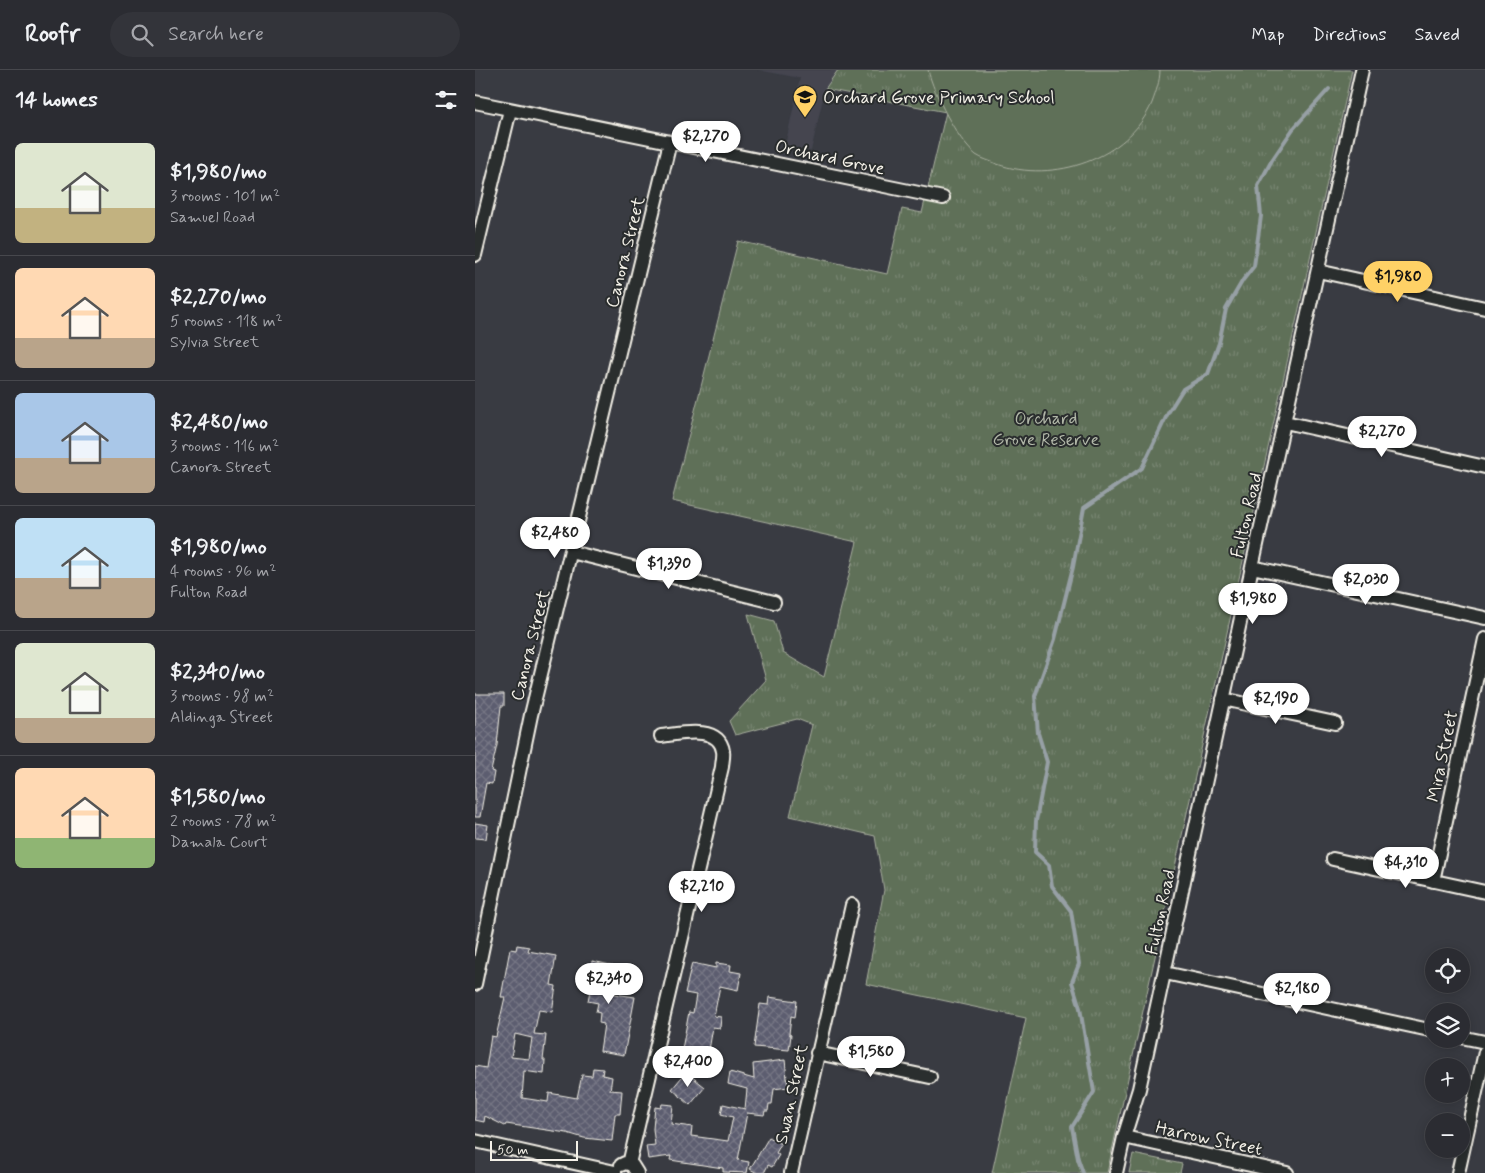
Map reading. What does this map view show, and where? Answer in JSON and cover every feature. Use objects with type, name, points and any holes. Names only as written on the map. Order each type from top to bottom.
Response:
[{"type":"street","name":"Fulton Road","points":[[1116,1173],[1124,1137],[1139,1089],[1165,973],[1223,699],[1362,70]]},
{"type":"street","name":"Orchard Grove","points":[[475,102],[943,198]]},
{"type":"street","points":[[475,254],[510,110]]},
{"type":"street","name":"Canora Street","points":[[475,984],[531,715],[669,142]]},
{"type":"street","points":[[1318,271],[1485,308]]},
{"type":"street","points":[[1285,422],[1485,467]]},
{"type":"street","points":[[571,552],[774,602]]},
{"type":"street","points":[[1252,567],[1485,618]]},
{"type":"street","name":"Mira Street","points":[[1433,881],[1485,639]]},
{"type":"street","points":[[1223,699],[1335,723]]},
{"type":"street","points":[[475,1141],[615,1173],[621,1164],[633,1168],[722,767],[723,750],[717,740],[707,733],[692,732],[661,736]]},
{"type":"street","points":[[1333,859],[1485,892]]},
{"type":"street","name":"Swan Street","points":[[791,1173],[817,1052],[852,905]]},
{"type":"street","points":[[1165,973],[1425,1029]]},
{"type":"street","points":[[1470,1039],[1485,1042]]},
{"type":"street","points":[[817,1052],[930,1076]]},
{"type":"street","points":[[1458,1173],[1485,1052]]},
{"type":"street","name":"Harrow Street","points":[[1124,1137],[1287,1173]]},
{"type":"shaded area","name":"Orchard Grove Primary School","points":[[758,70],[838,70],[825,89],[811,151],[785,146],[800,78]]},
{"type":"green space","name":"Orchard Grove Reserve","points":[[838,70],[1352,70],[1107,1173],[992,1173],[1026,1018],[866,984],[884,890],[875,836],[790,816],[812,725],[797,719],[735,735],[729,721],[766,680],[748,614],[774,621],[783,653],[824,677],[857,542],[672,501],[738,241],[887,274],[902,209],[922,213],[946,112],[825,89]]},
{"type":"green space","points":[[928,70],[1160,70],[1159,82],[1152,103],[1141,123],[1126,139],[1107,152],[1086,162],[1064,168],[1041,171],[997,164],[976,155],[961,139],[947,116],[935,91]]},
{"type":"green space","points":[[1133,1154],[1182,1164],[1180,1173],[1129,1173]]},
{"type":"building","points":[[475,694],[504,694],[504,706],[501,706],[497,745],[491,771],[494,772],[492,784],[486,783],[480,817],[475,817]]},
{"type":"building","points":[[475,823],[488,825],[486,839],[475,838]]},
{"type":"building","points":[[517,945],[529,947],[528,951],[556,956],[551,985],[556,986],[552,1012],[539,1010],[534,1034],[546,1035],[543,1060],[545,1060],[544,1074],[524,1071],[522,1098],[548,1102],[549,1093],[577,1098],[582,1075],[592,1076],[593,1068],[603,1069],[602,1075],[612,1077],[610,1090],[622,1091],[620,1114],[615,1114],[612,1141],[506,1124],[505,1126],[485,1116],[484,1122],[475,1120],[475,1066],[486,1068],[491,1036],[496,1037],[505,997],[501,997],[510,949],[516,950]],"holes":[[[515,1034],[532,1038],[529,1059],[511,1057]]]},
{"type":"building","points":[[592,961],[620,967],[615,994],[635,997],[624,1055],[600,1051],[604,1024],[599,1023],[600,1013],[596,1012],[598,1003],[588,1001],[591,985],[579,982],[583,965],[591,967]]},
{"type":"building","points":[[692,963],[716,968],[716,963],[731,965],[730,971],[741,973],[738,990],[720,986],[714,1016],[721,1017],[720,1028],[713,1027],[709,1050],[716,1051],[712,1074],[688,1069],[694,1062],[680,1060],[689,1012],[693,1013],[696,995],[685,993]]},
{"type":"building","points":[[769,997],[797,1001],[795,1017],[791,1016],[789,1050],[754,1047],[760,1004],[768,1005]]},
{"type":"building","points":[[785,1060],[788,1087],[774,1089],[772,1104],[769,1104],[768,1111],[765,1111],[764,1115],[747,1113],[738,1160],[749,1162],[747,1173],[723,1172],[723,1168],[670,1160],[671,1156],[648,1159],[646,1146],[655,1145],[653,1129],[655,1107],[661,1108],[662,1104],[673,1105],[671,1124],[692,1127],[691,1136],[728,1141],[733,1117],[721,1114],[723,1104],[745,1109],[747,1089],[728,1084],[730,1072],[754,1079],[753,1064]]},
{"type":"building","points":[[686,1072],[705,1087],[690,1105],[672,1089]]},
{"type":"building","points":[[769,1137],[781,1144],[776,1153],[779,1155],[772,1167],[768,1165],[764,1173],[757,1173],[750,1169]]},
{"type":"waterway","points":[[1083,1173],[1078,1159],[1072,1127],[1094,1092],[1080,1008],[1072,982],[1079,964],[1071,911],[1052,886],[1049,865],[1035,852],[1036,821],[1047,762],[1038,733],[1035,696],[1055,639],[1073,567],[1084,508],[1142,468],[1168,413],[1183,389],[1208,374],[1219,343],[1226,309],[1243,280],[1254,266],[1261,216],[1258,186],[1272,160],[1293,129],[1329,89]]},
{"type":"place","name":"Orchard Grove Primary School","points":[[805,118]]}]
